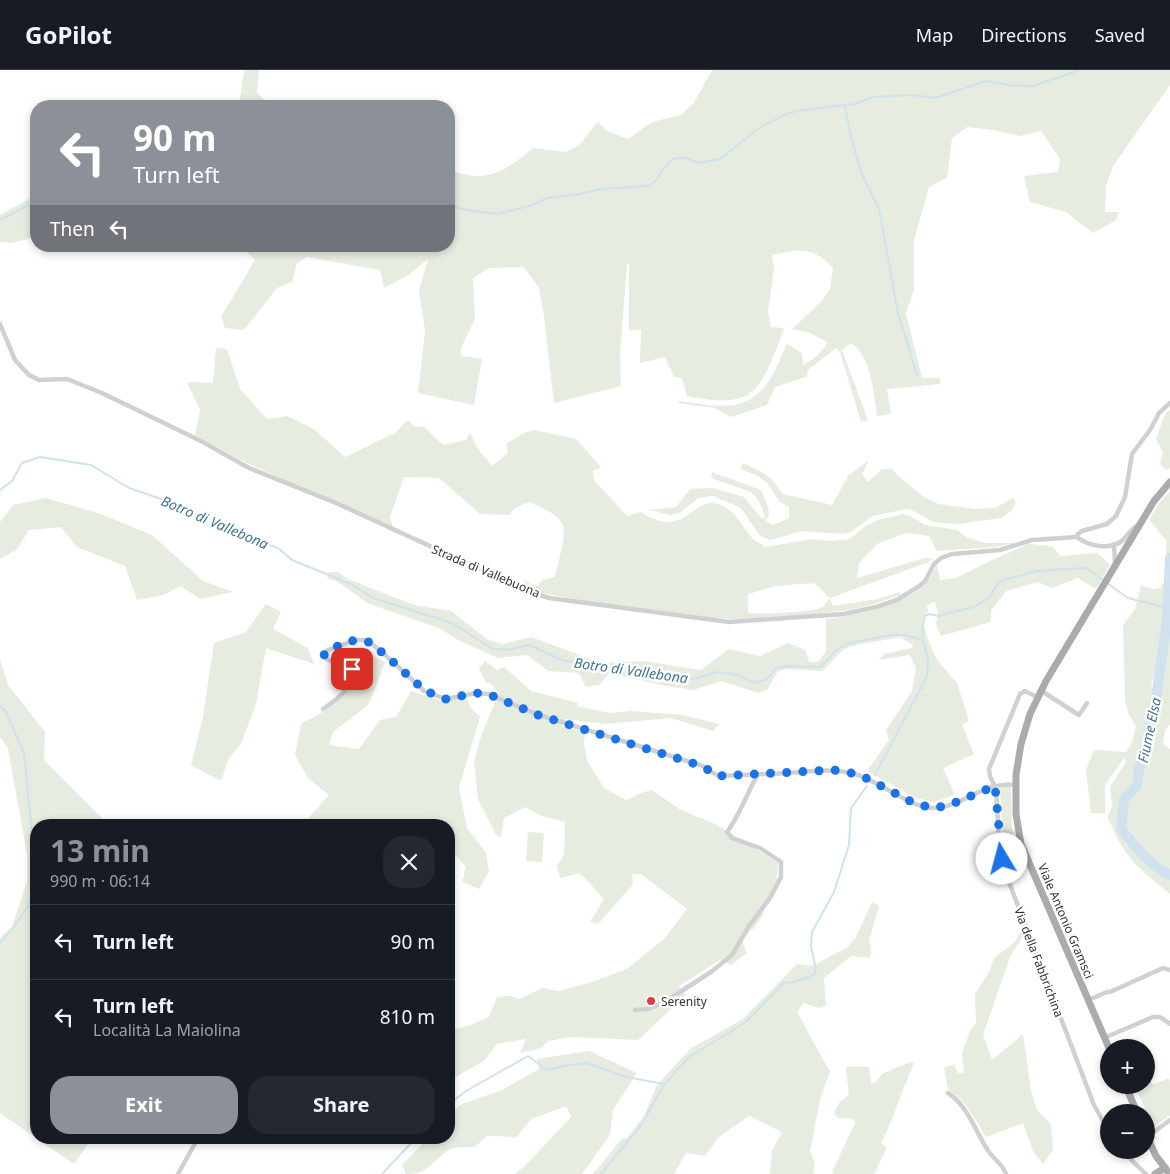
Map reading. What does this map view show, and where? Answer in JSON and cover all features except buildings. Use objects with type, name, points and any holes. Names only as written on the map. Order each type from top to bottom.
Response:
[{"type":"main road","name":"Viale Antonio Gramsci","points":[[1104,1038],[1021,844],[1016,814],[1018,761],[1022,740],[1039,694],[1139,525],[1157,496],[1170,482]]},
{"type":"main road","points":[[1156,1156],[1168,1171]]},
{"type":"main road","points":[[1156,1156],[1156,1173]]},
{"type":"main road","points":[[1156,1173],[1161,1169],[1168,1171]]},
{"type":"street","name":"Strada di Vallebuona","points":[[0,324],[15,360],[29,375],[39,380],[67,379],[102,393],[201,441],[249,468],[336,503],[526,590],[549,598],[729,622],[844,614],[897,600],[925,581],[934,564],[952,554],[1000,550],[1032,540],[1076,537]]},
{"type":"street","points":[[1139,525],[1122,541],[1102,547],[1093,546],[1076,537],[1082,531],[1107,524],[1118,514],[1125,496],[1132,454],[1150,430],[1159,412],[1170,402]]},
{"type":"street","points":[[1114,544],[1115,565]]},
{"type":"street","points":[[323,709],[350,686],[354,677],[352,669],[327,660],[324,654],[328,650],[355,640],[363,640],[371,643],[424,690],[446,699],[476,693],[488,694],[538,715],[702,766],[718,776],[834,770],[856,774],[910,801],[931,808],[947,806],[995,786],[1016,785]]},
{"type":"street","name":"Via della Fabbrichina","points":[[1039,694],[1024,691],[1020,694],[989,769],[995,786],[999,841],[1004,870],[1100,1117]]},
{"type":"street","points":[[1039,694],[1078,716],[1087,703]]},
{"type":"street","points":[[635,1010],[648,1009],[663,1003],[732,955],[770,898],[781,877],[781,862],[760,848],[732,838],[727,832],[733,824],[758,774]]},
{"type":"street","points":[[1088,1000],[1163,968],[1170,970]]},
{"type":"street","points":[[1104,1038],[1154,1017],[1162,1018],[1170,1024]]},
{"type":"street","points":[[948,1093],[955,1098],[967,1114],[988,1150],[1003,1167],[1006,1174]]},
{"type":"street","points":[[1155,1130],[1170,1120]]},
{"type":"street","points":[[178,1174],[195,1144]]},
{"type":"street","points":[[1130,1159],[1146,1174]]},
{"type":"shaded area","points":[[244,70],[259,70],[257,93],[265,100],[240,100]]},
{"type":"shaded area","points":[[712,70],[1170,70],[1170,85],[1113,166],[1106,186],[1105,212],[1119,212],[1116,220],[1093,233],[1066,212],[1030,202],[1024,176],[1058,172],[1060,159],[1041,131],[1021,136],[967,127],[952,138],[947,178],[929,187],[914,240],[914,290],[906,313],[922,378],[940,378],[940,384],[887,389],[891,414],[877,416],[873,386],[867,366],[863,356],[851,343],[842,350],[868,420],[861,422],[840,352],[836,348],[809,369],[806,377],[775,387],[767,405],[731,417],[715,408],[678,403],[679,401],[716,406],[739,404],[759,393],[768,382],[787,344],[802,353],[803,365],[821,352],[827,342],[808,332],[792,329],[821,302],[830,289],[833,268],[819,256],[805,251],[772,255],[774,268],[768,312],[771,327],[784,328],[761,382],[749,394],[735,399],[718,400],[687,396],[682,378],[674,377],[665,357],[640,363],[641,330],[629,330],[629,263],[627,264],[620,354],[621,386],[554,403],[539,288],[524,267],[489,268],[473,278],[475,319],[461,348],[461,356],[482,359],[474,405],[418,393],[425,330],[419,291],[428,259],[407,276],[384,288],[380,270],[307,257],[297,263],[292,282],[277,288],[244,330],[225,328],[221,317],[255,260],[247,252],[455,252],[455,172],[476,176],[492,174],[507,167],[533,148],[566,152],[579,145],[598,122],[607,131],[628,139],[652,122],[681,115],[693,104]]},
{"type":"shaded area","points":[[30,198],[30,238],[12,243],[0,242],[0,215]]},
{"type":"shaded area","points":[[216,348],[227,349],[240,389],[267,419],[287,416],[314,429],[345,457],[395,433],[407,420],[416,427],[423,426],[443,445],[466,440],[470,433],[478,449],[492,466],[508,453],[506,444],[524,433],[534,430],[576,439],[601,467],[593,471],[594,480],[627,516],[641,512],[651,518],[668,522],[680,520],[704,504],[712,503],[726,507],[731,511],[752,538],[765,547],[812,539],[830,541],[850,539],[866,526],[878,520],[903,514],[925,525],[957,530],[968,538],[986,543],[1015,543],[996,547],[937,551],[929,536],[906,533],[877,544],[859,563],[857,578],[925,558],[934,559],[830,598],[833,606],[878,599],[900,592],[900,595],[849,610],[795,616],[744,620],[705,617],[590,602],[541,593],[523,586],[525,579],[531,585],[538,586],[542,580],[555,577],[564,527],[552,513],[529,502],[515,508],[509,515],[480,514],[439,478],[404,477],[390,517],[394,531],[239,459],[195,435],[200,410],[187,382],[213,383]],"holes":[[[814,583],[830,598],[822,607],[808,611],[748,613],[748,594],[776,586]]]},
{"type":"shaded area","points":[[1170,410],[1170,468],[1166,470],[1160,464],[1163,452],[1156,439],[1165,414]]},
{"type":"shaded area","points":[[869,460],[862,474],[868,482],[882,469],[893,469],[898,476],[921,495],[938,504],[976,509],[995,508],[1013,498],[1016,503],[1011,511],[1001,518],[959,524],[933,522],[907,509],[872,516],[851,532],[841,534],[802,531],[770,540],[760,536],[741,508],[713,496],[698,498],[680,513],[670,515],[649,510],[676,507],[690,489],[713,488],[744,497],[762,519],[765,516],[759,501],[751,492],[711,478],[712,472],[761,490],[768,507],[769,515],[765,521],[773,525],[789,518],[789,507],[779,501],[767,483],[758,476],[740,469],[743,463],[766,475],[775,483],[782,494],[832,505],[848,476]]},
{"type":"shaded area","points":[[1170,491],[1170,724],[1165,730],[1163,744],[1170,749],[1170,894],[1142,871],[1130,858],[1107,818],[1112,807],[1110,787],[1126,762],[1125,757],[1105,785],[1105,814],[1091,813],[1086,770],[1094,750],[1126,752],[1132,743],[1136,726],[1129,715],[1125,701],[1123,625],[1135,609],[1141,585],[1152,589],[1160,588],[1164,582],[1167,541],[1149,520],[1157,506]],"holes":[[[1163,644],[1166,645],[1158,690],[1151,686]]]},
{"type":"shaded area","points":[[46,498],[101,514],[152,535],[203,581],[233,592],[200,599],[181,586],[163,595],[137,600],[125,566],[77,547],[61,527],[29,530],[17,549],[0,559],[0,522],[13,505]]},
{"type":"shaded area","points":[[1028,544],[1052,546],[1060,556],[1098,553],[1110,565],[1096,589],[1078,578],[1052,588],[1038,582],[1006,591],[991,611],[991,622],[941,636],[936,624],[938,614],[935,602],[927,605],[928,612],[923,619],[927,637],[937,660],[957,683],[969,721],[962,725],[974,754],[943,768],[955,795],[934,802],[916,798],[867,771],[889,740],[886,730],[912,691],[916,668],[910,655],[879,660],[884,654],[912,648],[913,645],[900,637],[855,645],[845,649],[822,671],[787,669],[778,671],[767,690],[758,693],[722,681],[693,690],[609,673],[600,685],[586,687],[579,673],[548,671],[527,655],[498,658],[458,640],[441,629],[367,603],[338,582],[327,578],[329,572],[338,572],[348,579],[414,605],[451,611],[488,640],[503,644],[531,637],[601,663],[643,661],[701,670],[729,649],[760,656],[788,643],[805,650],[809,662],[818,662],[826,652],[826,619],[863,613],[902,600],[924,585],[937,564],[940,580],[956,578]]},
{"type":"shaded area","points":[[266,604],[281,612],[273,629],[308,648],[314,664],[266,648],[256,704],[241,744],[229,758],[221,781],[191,765],[203,717],[214,643],[246,632]]},
{"type":"shaded area","points":[[371,654],[385,662],[369,704],[333,732],[329,745],[359,749],[380,720],[396,717],[411,691],[442,701],[466,698],[471,708],[480,717],[459,787],[467,828],[486,853],[489,871],[479,889],[462,882],[466,867],[455,855],[455,819],[307,819],[329,795],[308,778],[295,755],[301,724],[321,713],[344,696],[354,685],[360,669]]},
{"type":"shaded area","points":[[0,659],[8,685],[45,732],[44,760],[103,819],[30,819],[30,1134],[0,1113],[0,938],[12,926],[27,882],[27,854],[8,748],[0,737]]},
{"type":"shaded area","points":[[485,661],[497,670],[504,667],[531,691],[578,703],[577,706],[610,713],[631,711],[683,715],[719,724],[713,731],[671,718],[605,724],[565,719],[561,726],[585,732],[584,743],[587,761],[604,788],[626,800],[652,790],[679,809],[715,824],[778,863],[777,879],[761,918],[753,929],[740,936],[747,953],[731,965],[720,960],[679,986],[686,995],[638,1040],[571,1037],[548,1041],[541,1048],[520,1053],[526,1039],[497,1044],[484,1061],[455,1078],[455,1029],[468,1026],[489,1017],[497,997],[511,996],[519,999],[543,988],[559,991],[592,982],[627,969],[665,938],[687,909],[641,874],[632,874],[633,884],[598,924],[590,922],[604,899],[580,873],[560,878],[557,866],[564,855],[565,822],[542,816],[525,807],[504,818],[501,837],[496,835],[478,799],[474,761],[482,733],[499,693],[492,685],[486,682],[479,669]]},
{"type":"shaded area","points":[[1000,787],[1011,787],[1012,829],[1020,855],[1007,859],[1003,842]]},
{"type":"shaded area","points":[[528,832],[544,833],[542,862],[526,861]]},
{"type":"shaded area","points":[[872,902],[879,906],[869,941],[871,948],[870,958],[851,956],[824,978],[826,1006],[819,1008],[804,1003],[797,1012],[830,1072],[820,1099],[810,1152],[815,1163],[813,1174],[770,1174],[772,1151],[782,1132],[749,1116],[719,1137],[705,1156],[686,1153],[674,1174],[592,1174],[621,1139],[627,1138],[644,1116],[657,1085],[690,1049],[743,1019],[797,964],[812,966],[846,948],[855,939]]},
{"type":"shaded area","points":[[1020,932],[1023,936],[1010,957],[983,1035],[992,1060],[1023,1034],[1031,1091],[1037,1110],[1051,1124],[1053,1150],[1043,1164],[1033,1151],[1023,1123],[986,1137],[965,1105],[955,1094],[948,1090],[944,1067],[954,1065],[958,1073],[964,1073],[962,1053],[970,1031],[976,1023],[975,994],[989,972],[994,958],[1015,942]]},
{"type":"shaded area","points":[[589,1051],[637,1073],[613,1110],[610,1135],[582,1174],[514,1174],[522,1169],[571,1117],[566,1106],[531,1119],[517,1137],[487,1136],[475,1147],[450,1149],[425,1170],[414,1174],[406,1174],[402,1165],[422,1144],[455,1144],[455,1110],[460,1105],[502,1090],[539,1069],[537,1059]]},
{"type":"shaded area","points":[[910,1062],[914,1063],[881,1143],[887,1148],[874,1174],[834,1174],[832,1172],[855,1123],[853,1119],[837,1118],[834,1112],[840,1102],[849,1095],[846,1067],[869,1067],[871,1083],[875,1083],[882,1074]]},
{"type":"shaded area","points":[[1168,1078],[1170,1081],[1170,1115],[1155,1126],[1155,1104],[1143,1104],[1138,1094],[1155,1094],[1155,1084]]},
{"type":"shaded area","points":[[45,1144],[88,1144],[74,1164]]},
{"type":"waterway","points":[[455,207],[498,214],[532,205],[547,198],[601,189],[648,186],[657,180],[670,161],[677,158],[685,158],[699,163],[720,159],[762,126],[786,114],[801,110],[855,104],[873,97],[911,95],[935,98],[986,81],[1032,86],[1080,70]]},
{"type":"waterway","points":[[845,106],[850,133],[861,172],[879,209],[898,313],[917,375]]},
{"type":"waterway","points":[[0,220],[30,204]]},
{"type":"waterway","name":"Botro di Vallebona","points":[[0,490],[12,481],[22,463],[40,457],[91,465],[129,488],[164,500],[176,508],[221,522],[244,536],[278,548],[292,560],[351,584],[373,598],[452,623],[493,649],[507,650],[529,645],[562,660],[596,667],[645,670],[692,679],[718,672],[737,675],[755,683],[767,679],[776,668],[789,666],[821,667],[836,650],[846,644],[890,635],[904,635],[923,640],[922,627],[925,616],[930,614],[938,616],[974,607],[990,597],[996,586],[1003,580],[1037,571],[1086,568],[1128,598],[1167,608]]},
{"type":"waterway","name":"Fiume Elsa","points":[[1170,558],[1167,620],[1157,692],[1137,786],[1124,799],[1121,829],[1149,860],[1170,875]]},
{"type":"waterway","points":[[875,775],[927,676],[928,659],[923,640]]},
{"type":"waterway","points":[[0,706],[5,710],[24,753],[31,819]]},
{"type":"waterway","points":[[601,1174],[642,1124],[663,1086],[689,1057],[746,1022],[783,983],[794,982],[814,975],[816,970],[811,946],[812,932],[834,892],[849,845],[851,808],[867,786]]},
{"type":"waterway","points":[[0,943],[12,930],[30,901]]},
{"type":"waterway","points":[[455,1099],[466,1091],[528,1056],[547,1070],[587,1063],[626,1077],[664,1084]]},
{"type":"waterway","points":[[382,1174],[410,1144]]},
{"type":"place","name":"Serenity","points":[[651,1001]]},
{"type":"route","points":[[352,669],[325,659],[324,654],[328,650],[351,641],[363,640],[371,643],[424,690],[446,699],[476,693],[488,694],[538,715],[702,766],[718,776],[834,770],[856,774],[910,801],[931,808],[947,806],[995,786],[996,816],[1002,859]]}]
